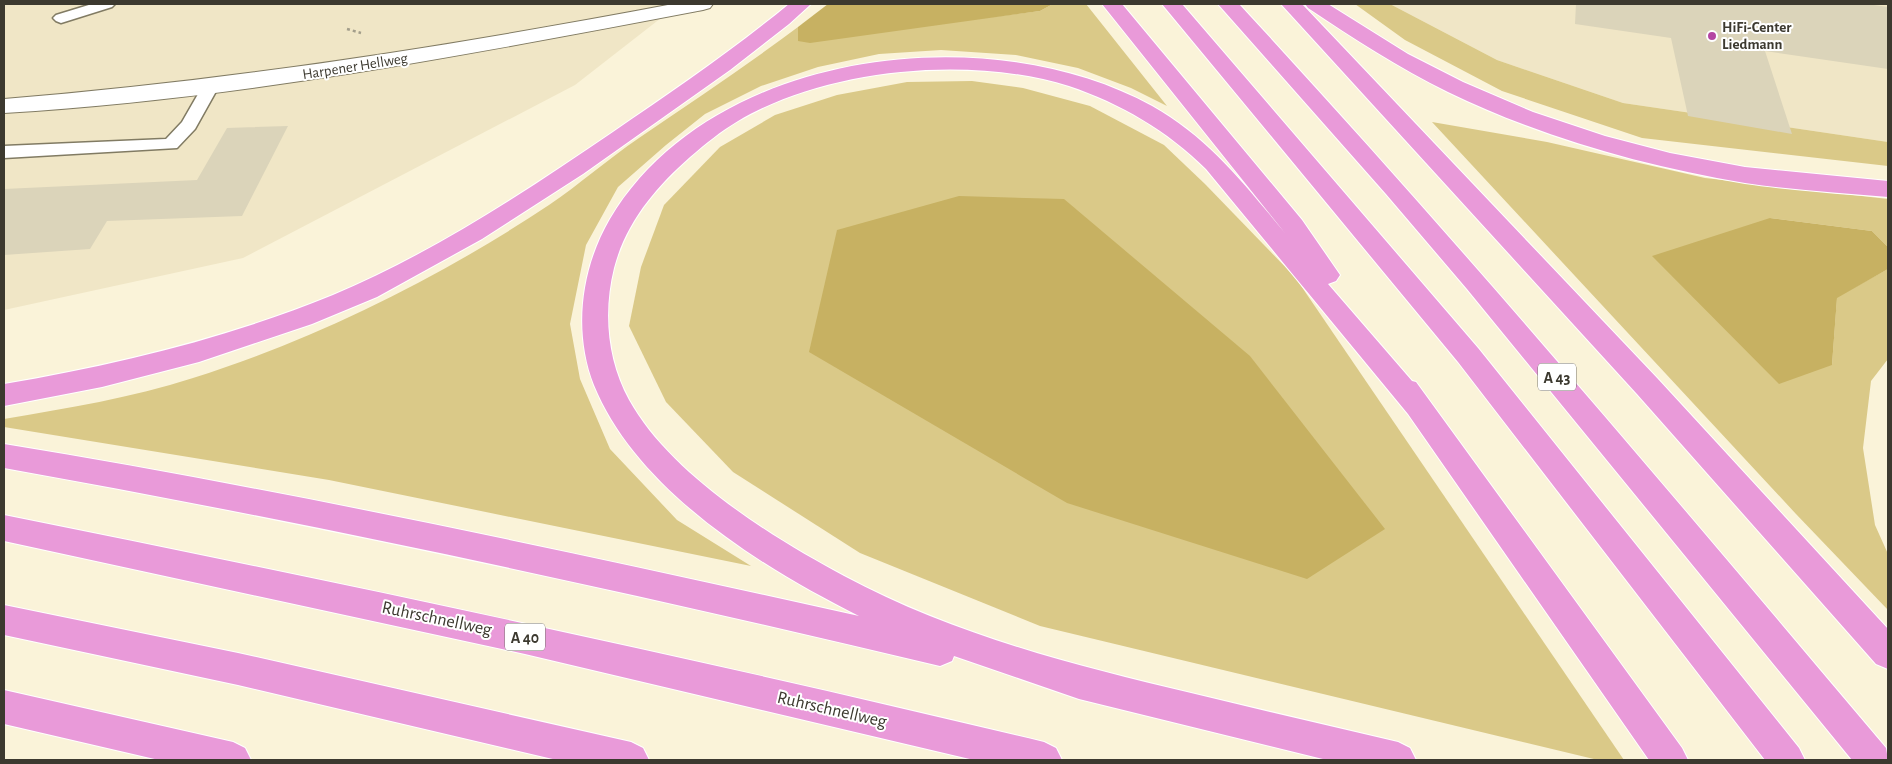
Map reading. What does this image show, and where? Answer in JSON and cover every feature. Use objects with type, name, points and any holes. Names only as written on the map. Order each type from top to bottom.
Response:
[{"type":"highway","points":[[1112,4],[1293,226],[1417,406],[1670,760]]},
{"type":"highway","points":[[1172,4],[1468,355],[1787,760]]},
{"type":"highway","name":"A 43","points":[[1228,4],[1303,84],[1487,294],[1874,760]]},
{"type":"highway","points":[[1291,4],[1641,379],[1888,653]]},
{"type":"highway","points":[[1315,4],[1360,34],[1440,79],[1507,110],[1561,131],[1640,154],[1738,174],[1888,189]]},
{"type":"highway","points":[[4,395],[128,372],[179,358],[290,322],[367,290],[457,242],[538,194],[692,87],[795,9]]},
{"type":"highway","points":[[1096,687],[1044,672],[900,620],[824,582],[761,543],[699,499],[663,468],[636,435],[616,403],[602,370],[596,342],[594,316],[604,257],[617,227],[637,196],[669,163],[704,133],[735,114],[772,97],[816,82],[855,72],[914,64],[990,65],[1057,77],[1097,89],[1121,99],[1162,122],[1212,161],[1417,406]]},
{"type":"highway","points":[[4,456],[210,493],[738,603],[1398,760]]},
{"type":"highway","name":"Ruhrschnellweg","points":[[4,528],[459,622],[706,678],[1044,760]]},
{"type":"highway","points":[[4,620],[276,678],[630,760]]},
{"type":"highway","points":[[4,707],[233,760]]},
{"type":"highway","points":[[105,730],[177,760]]},
{"type":"main road","name":"Harpener Hellweg","points":[[4,106],[159,93],[300,75],[432,54],[703,4]]},
{"type":"lane","points":[[59,11],[86,4]]},
{"type":"lane","points":[[59,11],[107,4]]},
{"type":"lane","points":[[4,152],[171,144],[188,125],[211,86]]},
{"type":"shaded area","points":[[4,4],[679,4],[575,85],[243,258],[4,310]]},
{"type":"shaded area","points":[[828,4],[1053,4],[1040,11],[810,43],[798,41],[798,27]]},
{"type":"shaded area","points":[[1053,4],[1086,4],[1167,106],[1131,88],[1078,68],[1016,55],[941,50],[879,54],[818,67],[761,86],[705,114],[618,187],[586,245],[570,324],[580,379],[610,449],[677,520],[751,566],[329,480],[4,427],[4,419],[123,397],[193,378],[286,345],[377,304],[422,281],[508,232],[572,189],[628,146],[798,27],[798,41],[1040,11]]},
{"type":"shaded area","points":[[1355,4],[1390,4],[1497,60],[1623,103],[1888,142],[1888,166],[1642,138],[1502,91],[1405,40]]},
{"type":"shaded area","points":[[1390,4],[1888,4],[1888,142],[1623,103],[1497,60]]},
{"type":"shaded area","points":[[972,81],[1023,88],[1090,106],[1164,145],[1205,184],[1295,277],[1624,760],[1598,760],[1040,626],[860,553],[733,472],[666,402],[629,326],[641,267],[664,205],[720,147],[775,115],[837,95],[907,82]]},
{"type":"shaded area","points":[[1432,122],[1547,142],[1705,178],[1888,199],[1888,247],[1872,231],[1770,218],[1832,365],[1837,297],[1888,269],[1888,359],[1871,381],[1863,448],[1875,525],[1888,554],[1888,610],[1796,514]]},
{"type":"shaded area","points":[[959,196],[1064,199],[1250,356],[1385,529],[1307,579],[1067,503],[809,352],[837,230]]},
{"type":"shaded area","points":[[1770,218],[1872,231],[1888,247],[1888,269],[1837,298],[1832,365],[1779,384],[1652,256]]},
{"type":"building","points":[[1576,4],[1867,4],[1888,7],[1888,69],[1765,51],[1792,134],[1688,116],[1671,38],[1575,24]]},
{"type":"building","points":[[288,126],[242,216],[107,221],[90,249],[4,255],[4,189],[197,180],[227,128]]},
{"type":"place","name":"HiFi-Center Liedmann","points":[[1712,36]]}]
